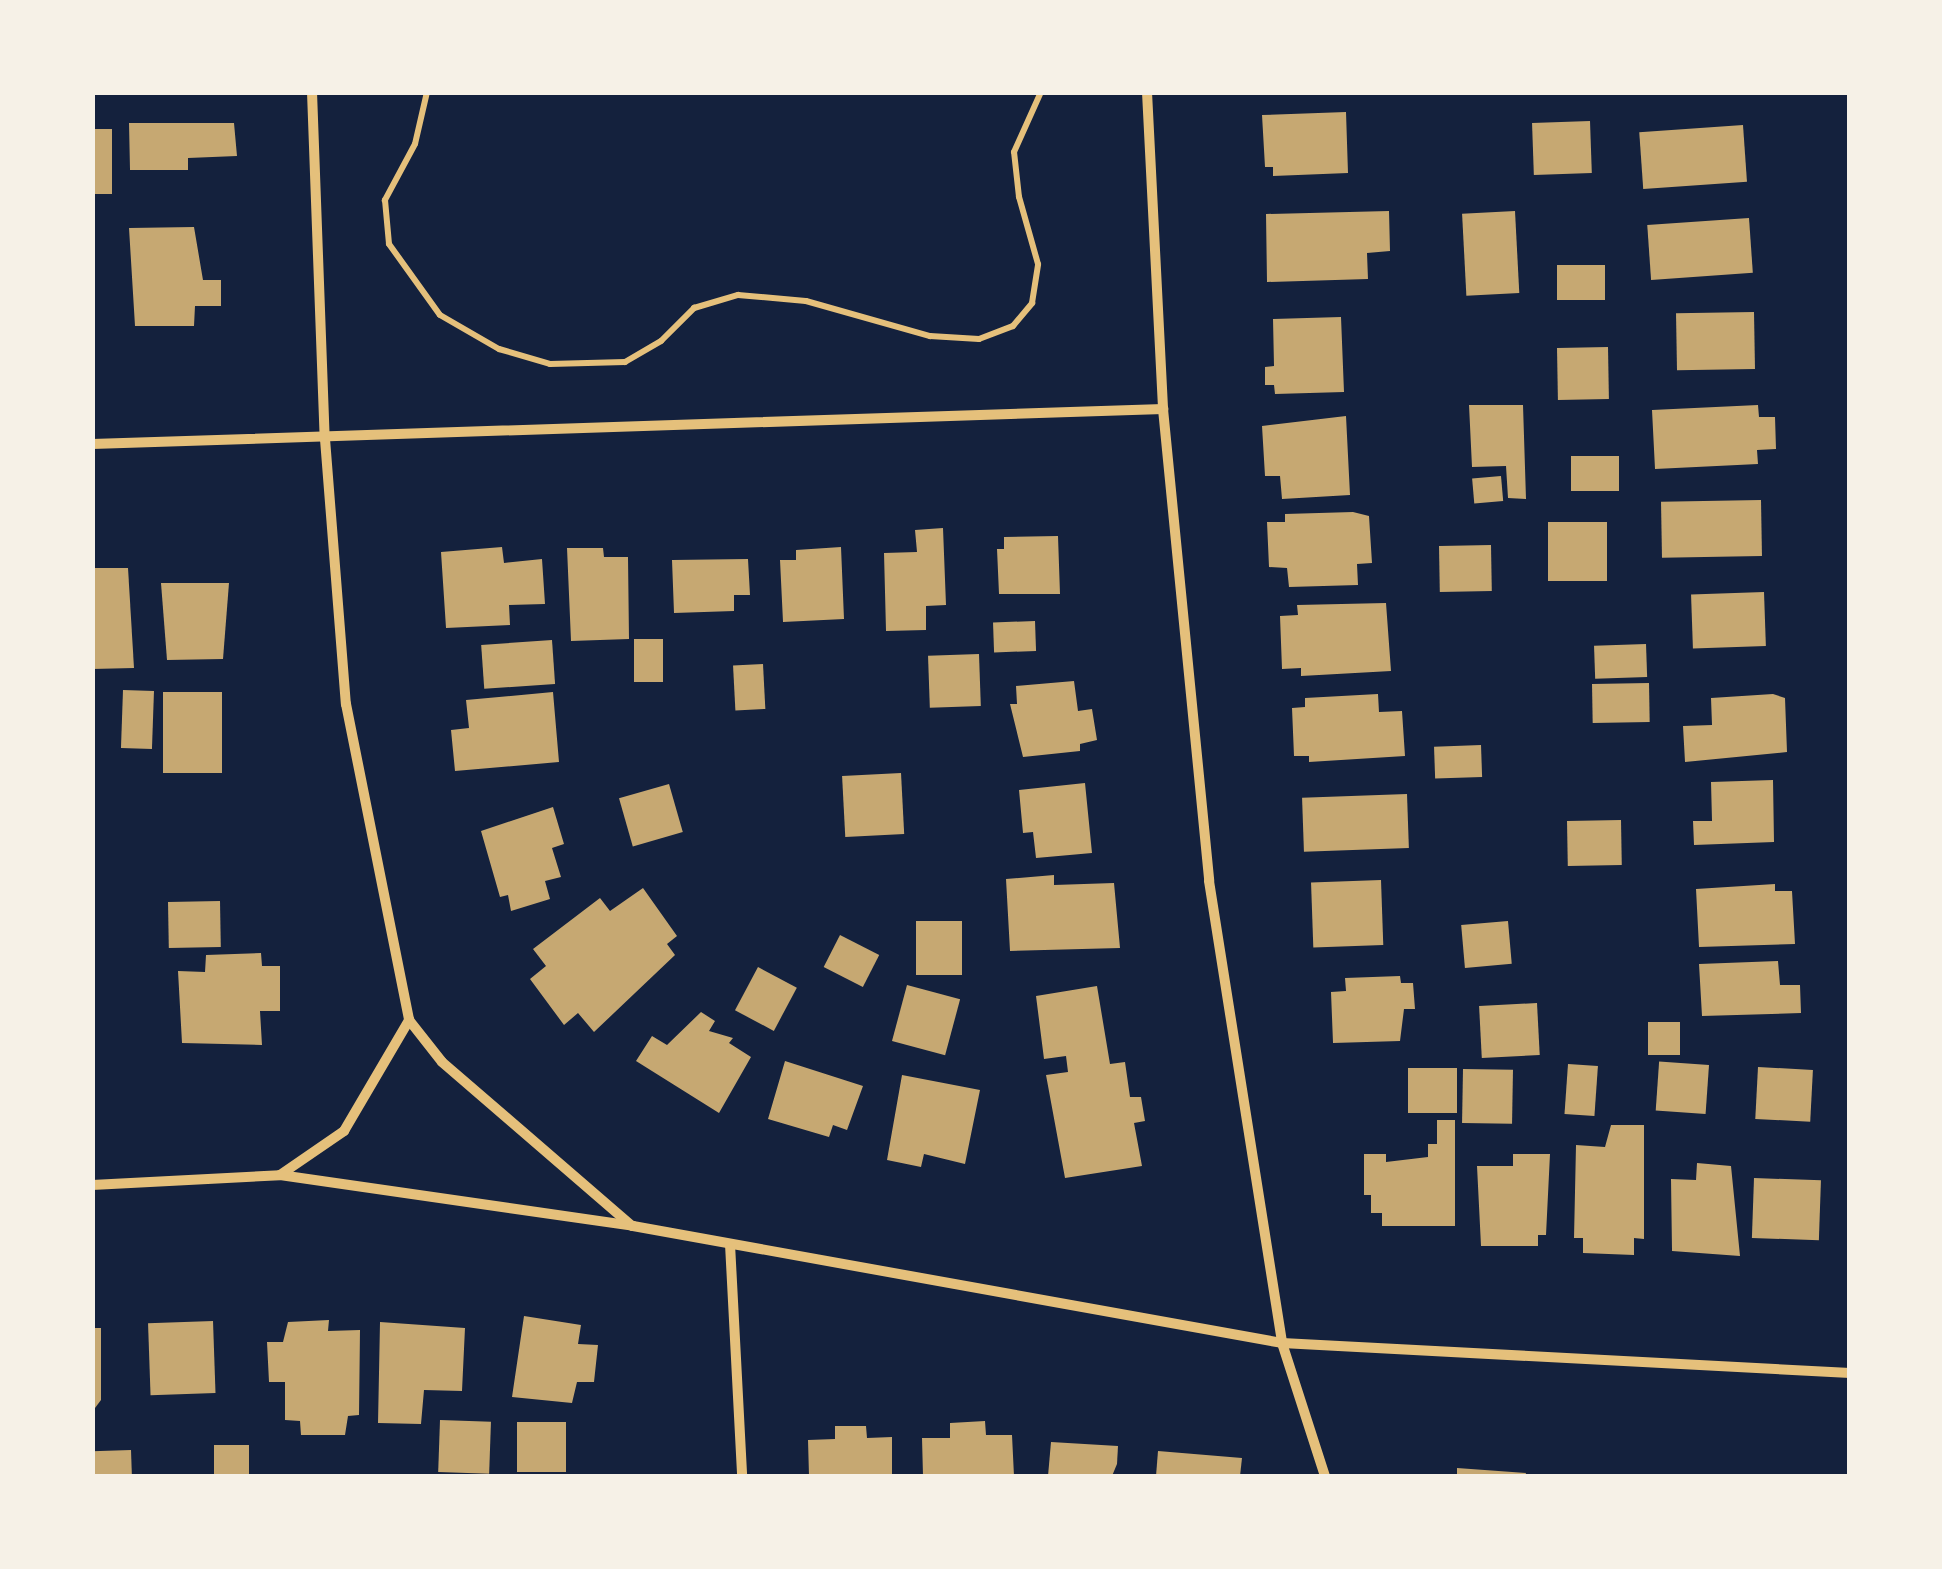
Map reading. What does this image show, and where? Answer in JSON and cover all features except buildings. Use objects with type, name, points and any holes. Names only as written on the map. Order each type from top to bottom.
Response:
[{"type":"street","points":[[312,92],[325,439],[346,704],[410,1020],[442,1062],[633,1226]]},
{"type":"street","points":[[1147,92],[1163,409],[1208,881],[1282,1343],[1325,1476]]},
{"type":"street","points":[[92,444],[1163,409]]},
{"type":"street","points":[[280,1175],[344,1132],[410,1020]]},
{"type":"street","points":[[92,1185],[280,1175],[633,1226],[1282,1343],[1850,1373]]},
{"type":"street","points":[[730,1244],[742,1476]]},
{"type":"path","points":[[427,92],[415,144],[385,200],[385,234],[399,266],[440,315],[472,336],[550,364],[600,364],[643,354],[694,308],[738,295],[806,301],[930,336],[978,339],[1014,326],[1032,303],[1038,264],[1014,152],[1041,92]]}]
